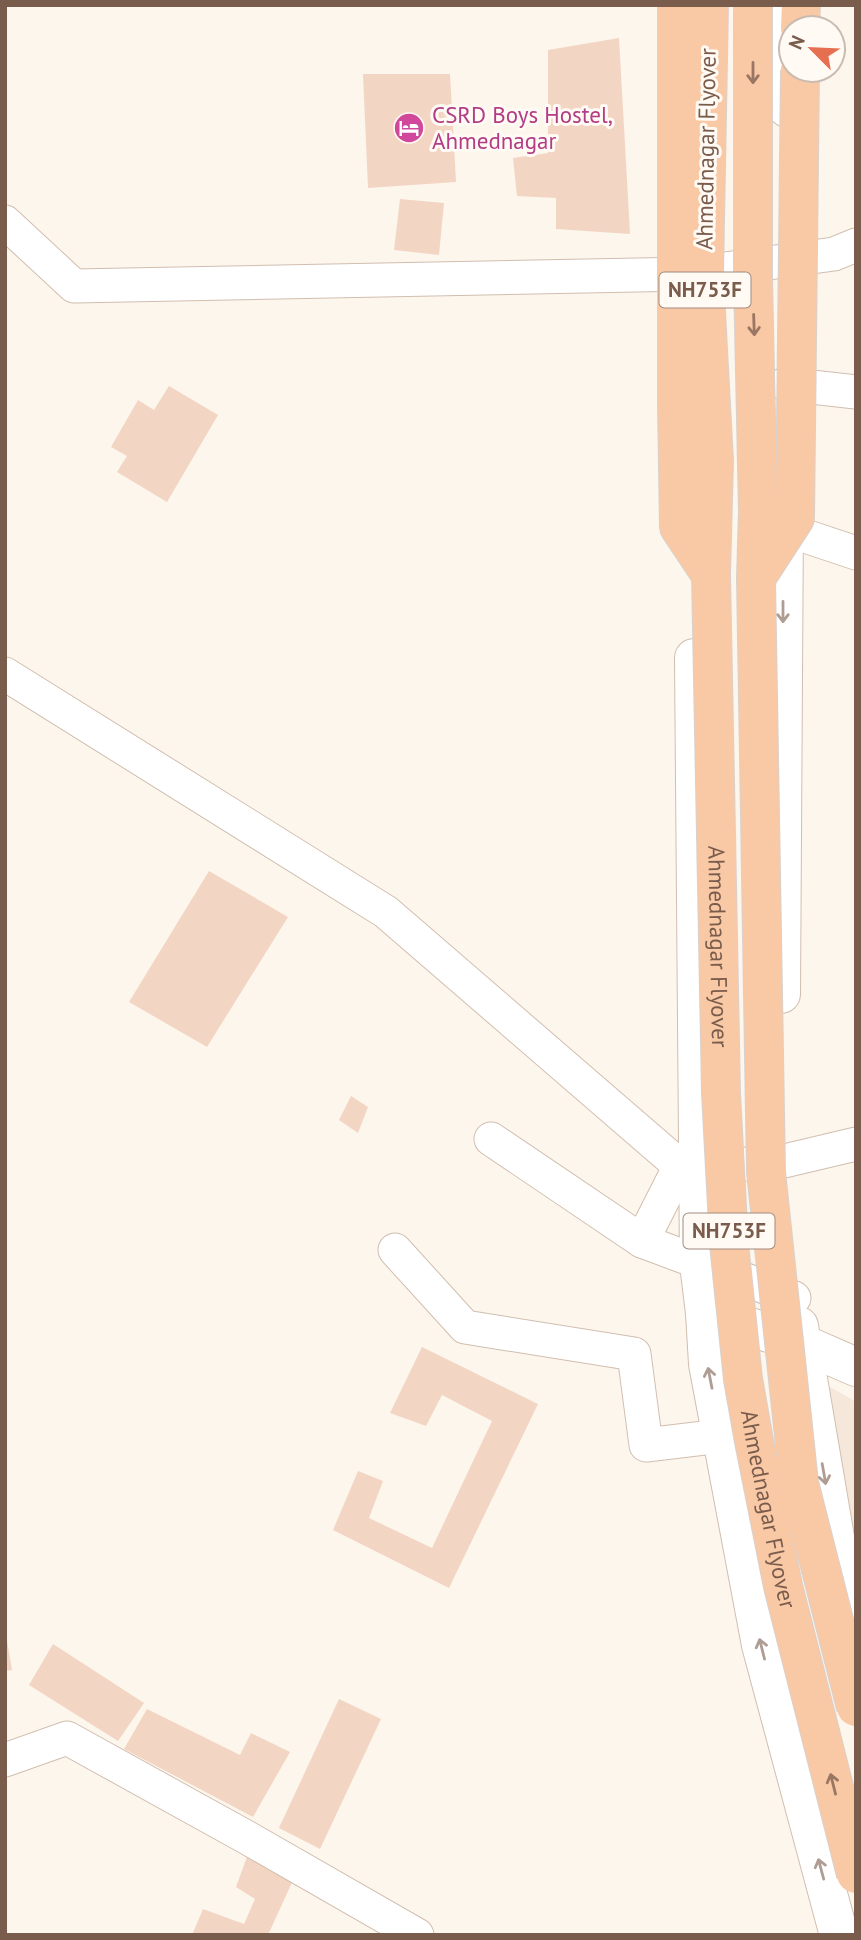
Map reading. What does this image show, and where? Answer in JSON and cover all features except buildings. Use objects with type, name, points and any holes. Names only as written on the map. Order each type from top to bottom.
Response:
[{"type":"highway","points":[[677,5],[679,527],[711,575]]},
{"type":"highway","name":"Ahmednagar Flyover","points":[[709,5],[704,275],[714,461],[711,575],[721,1093],[729,1244],[743,1379],[783,1586],[856,1874]]},
{"type":"highway","name":"Ahmednagar Flyover","points":[[753,5],[753,278],[758,511],[756,578],[766,1172],[799,1483],[856,1707]]},
{"type":"highway","points":[[756,578],[795,519],[800,84]]},
{"type":"street","points":[[687,5],[689,1167],[708,1364],[761,1645],[839,1935]]},
{"type":"street","points":[[786,5],[780,1162],[801,1343],[846,1607],[856,1641]]},
{"type":"street","points":[[5,222],[75,286],[689,274],[834,254],[856,245]]},
{"type":"street","points":[[785,384],[856,392]]},
{"type":"street","points":[[784,529],[856,553]]},
{"type":"street","points":[[5,674],[386,912],[689,1167],[780,1162],[856,1144]]},
{"type":"street","points":[[491,1139],[642,1241],[794,1298]]},
{"type":"street","points":[[642,1241],[689,1167]]},
{"type":"street","points":[[395,1250],[465,1327],[634,1354],[646,1445],[721,1436]]},
{"type":"street","points":[[705,1313],[801,1343],[856,1367]]},
{"type":"street","points":[[5,1760],[66,1738],[417,1935]]},
{"type":"shaded area","points":[[801,1370],[856,1402],[856,1595]]},
{"type":"place","name":"CSRD Boys Hostel, Ahmednagar","points":[[409,128]]}]
